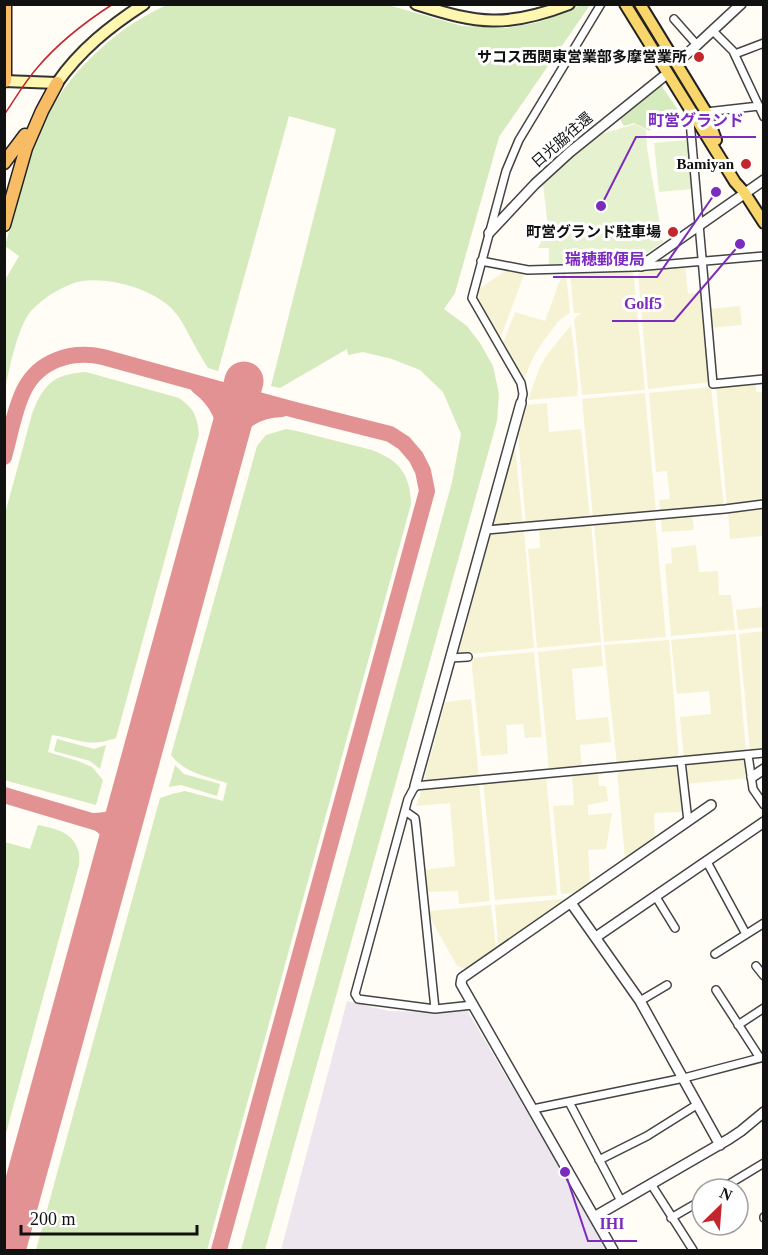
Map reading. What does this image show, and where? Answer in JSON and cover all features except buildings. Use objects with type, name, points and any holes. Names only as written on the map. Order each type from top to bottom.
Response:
[{"type":"highway","points":[[5,4],[5,81]]},
{"type":"highway","points":[[4,163],[27,133],[47,95],[57,83]]},
{"type":"highway","points":[[4,225],[26,148],[57,83]]},
{"type":"highway","points":[[4,187],[11,200]]},
{"type":"main road","points":[[5,81],[57,83],[91,43],[144,4]]},
{"type":"main road","points":[[416,4],[458,17],[501,22],[538,15],[569,4]]},
{"type":"main road","points":[[617,4],[698,133],[714,143]]},
{"type":"main road","points":[[625,4],[714,143],[740,179],[744,192],[764,223]]},
{"type":"main road","points":[[632,4],[714,143]]},
{"type":"main road","points":[[640,4],[706,112],[714,143]]},
{"type":"street","points":[[473,1005],[435,1009],[358,999],[355,994],[523,394],[521,383],[472,298],[481,261],[506,171],[519,140],[601,4]]},
{"type":"street","points":[[676,63],[741,4]]},
{"type":"street","points":[[674,19],[697,45]]},
{"type":"street","points":[[713,31],[734,51],[764,117]]},
{"type":"street","points":[[735,54],[764,43]]},
{"type":"street","name":"日光脇往還","points":[[489,233],[535,184],[570,152],[663,77]]},
{"type":"street","points":[[706,112],[759,106]]},
{"type":"street","points":[[690,121],[713,384],[764,379]]},
{"type":"street","points":[[640,266],[764,180]]},
{"type":"street","points":[[481,261],[528,270],[640,266],[764,256]]},
{"type":"street","points":[[486,530],[764,504]]},
{"type":"street","points":[[450,658],[468,657]]},
{"type":"street","points":[[415,786],[764,753]]},
{"type":"street","points":[[748,755],[753,789],[764,805]]},
{"type":"street","points":[[681,761],[688,821]]},
{"type":"street","points":[[752,777],[764,769]]},
{"type":"street","points":[[613,1251],[461,984],[462,978],[711,805]]},
{"type":"street","points":[[406,812],[415,818],[435,1009]]},
{"type":"street","points":[[596,937],[764,822]]},
{"type":"street","points":[[707,862],[746,934]]},
{"type":"street","points":[[656,897],[675,928]]},
{"type":"street","points":[[571,903],[640,1001],[720,1145]]},
{"type":"street","points":[[715,954],[764,923]]},
{"type":"street","points":[[756,966],[764,976]]},
{"type":"street","points":[[640,1001],[667,985]]},
{"type":"street","points":[[533,1110],[684,1078],[762,1057],[716,990]]},
{"type":"street","points":[[738,1025],[764,1008]]},
{"type":"street","points":[[569,1102],[621,1201]]},
{"type":"street","points":[[599,1160],[647,1136],[698,1104]]},
{"type":"street","points":[[594,1217],[720,1145],[764,1112]]},
{"type":"street","points":[[742,1177],[764,1164]]},
{"type":"street","points":[[651,1184],[693,1251]]},
{"type":"street","points":[[671,1218],[690,1207]]},
{"type":"shaded area","points":[[685,265],[688,294],[703,292],[711,382],[648,389],[638,274],[644,269]]},
{"type":"shaded area","points":[[508,269],[525,272],[499,342],[475,297],[476,291]]},
{"type":"shaded area","points":[[633,270],[645,390],[582,395],[574,319],[581,313],[574,313],[570,272]]},
{"type":"shaded area","points":[[563,272],[566,272],[570,313],[558,322],[544,340],[523,381],[502,346],[515,312],[545,321]]},
{"type":"shaded area","points":[[740,306],[742,325],[710,328],[709,309]]},
{"type":"shaded area","points":[[571,325],[578,386],[577,396],[528,400],[546,356]]},
{"type":"shaded area","points":[[756,383],[756,392],[763,392],[763,502],[727,506],[716,388]]},
{"type":"shaded area","points":[[711,387],[724,507],[660,511],[659,500],[670,499],[667,471],[656,472],[649,393]]},
{"type":"shaded area","points":[[645,393],[656,512],[593,518],[582,399]]},
{"type":"shaded area","points":[[547,403],[549,432],[581,429],[590,519],[526,525],[518,435],[526,405]]},
{"type":"shaded area","points":[[515,446],[523,525],[492,528]]},
{"type":"shaded area","points":[[763,507],[763,553],[762,536],[730,539],[728,511]]},
{"type":"shaded area","points":[[692,514],[694,530],[662,532],[661,517]]},
{"type":"shaded area","points":[[655,517],[666,637],[604,642],[594,523]]},
{"type":"shaded area","points":[[591,522],[601,642],[537,648],[528,549],[540,548],[539,528]]},
{"type":"shaded area","points":[[524,530],[534,648],[458,655],[491,533]]},
{"type":"shaded area","points":[[696,545],[699,572],[718,571],[719,595],[731,595],[735,630],[671,636],[665,564],[672,563],[671,548]]},
{"type":"shaded area","points":[[763,607],[763,627],[738,630],[736,610]]},
{"type":"shaded area","points":[[763,631],[763,751],[750,752],[739,634]]},
{"type":"shaded area","points":[[736,634],[746,752],[684,759],[680,717],[711,714],[709,691],[677,694],[671,640]]},
{"type":"shaded area","points":[[669,640],[679,759],[617,765],[604,645]]},
{"type":"shaded area","points":[[601,645],[603,666],[572,669],[576,720],[608,717],[611,742],[580,745],[582,768],[549,771],[538,652]]},
{"type":"shaded area","points":[[534,652],[542,737],[525,738],[523,724],[506,725],[508,754],[481,756],[471,658]]},
{"type":"shaded area","points":[[471,699],[479,778],[423,783],[445,702]]},
{"type":"shaded area","points":[[746,758],[749,778],[686,784],[685,764]]},
{"type":"shaded area","points":[[680,764],[684,810],[654,813],[655,838],[625,859],[617,772],[619,769]]},
{"type":"shaded area","points":[[598,772],[599,786],[606,786],[608,801],[588,805],[588,815],[612,813],[606,849],[588,850],[590,882],[577,893],[561,894],[553,806],[574,805],[572,774]]},
{"type":"shaded area","points":[[546,776],[557,895],[495,900],[483,782]]},
{"type":"shaded area","points":[[479,782],[490,901],[459,904],[458,891],[426,892],[424,870],[455,866],[450,803],[416,806],[422,789]]},
{"type":"shaded area","points":[[564,899],[564,902],[500,947],[498,945],[495,905]]},
{"type":"shaded area","points":[[491,905],[496,948],[466,969],[457,966],[428,914],[430,911]]},
{"type":"shaded area","points":[[347,1001],[389,1011],[467,1010],[608,1250],[281,1250]]},
{"type":"green space","points":[[167,5],[388,5],[462,26],[506,28],[539,22],[580,5],[590,5],[499,137],[455,293],[444,309],[467,326],[493,366],[499,394],[497,421],[265,1250],[241,1250],[452,482],[461,434],[443,392],[420,370],[392,359],[363,352],[348,355],[347,349],[280,388],[271,386],[336,129],[289,116],[218,371],[208,368],[179,317],[164,302],[143,290],[118,283],[93,280],[69,285],[55,292],[31,311],[18,337],[5,389],[5,280],[19,256],[5,246],[30,160],[50,111],[72,79],[100,49],[150,13]]},
{"type":"green space","points":[[661,85],[678,110],[653,114],[650,131],[634,123],[624,126],[619,117]]},
{"type":"green space","points":[[635,124],[646,130],[663,242],[647,253],[622,264],[549,266],[549,248],[538,248],[548,227],[543,185],[570,157],[598,135]]},
{"type":"green space","points":[[687,140],[693,189],[659,192],[654,143]]},
{"type":"green space","points":[[86,372],[179,398],[194,413],[199,434],[116,738],[98,742],[83,742],[52,735],[48,752],[92,767],[103,780],[96,805],[4,780],[5,514],[32,414],[40,395],[51,383],[65,375]]},
{"type":"green space","points":[[286,429],[382,454],[402,470],[408,484],[411,504],[207,1250],[36,1250],[160,798],[185,791],[223,801],[227,783],[190,770],[171,755],[257,446],[266,435]]},
{"type":"green space","points":[[57,739],[94,749],[106,745],[100,769],[90,761],[54,751]]},
{"type":"green space","points":[[175,765],[184,774],[220,784],[217,796],[181,785],[169,787]]},
{"type":"green space","points":[[38,825],[56,829],[72,839],[79,852],[79,865],[5,1137],[5,842],[30,849]]},
{"type":"taxiway","points":[[4,457],[18,406],[30,380],[38,371],[58,360],[68,356],[91,355],[390,434],[404,443],[416,457],[423,471],[427,491],[219,1250]]},
{"type":"taxiway","points":[[198,386],[211,398],[220,412],[225,428],[225,446]]},
{"type":"taxiway","points":[[224,452],[234,434],[246,421],[262,412],[282,409]]},
{"type":"taxiway","points":[[4,795],[98,823],[110,835],[115,852]]},
{"type":"taxiway","points":[[93,821],[112,818],[127,806]]},
{"type":"runway","points":[[6,1250],[244,381]]},
{"type":"railway","points":[[4,115],[45,59],[82,26],[113,4]]},
{"type":"place","name":"サコス西関東営業部多摩営業所","points":[[699,57]]},
{"type":"place","name":"Bamiyan","points":[[746,164]]},
{"type":"place","name":"瑞穂郵便局","points":[[716,192]]},
{"type":"place","name":"町営グランド","points":[[601,206]]},
{"type":"place","name":"町営グランド駐車場","points":[[673,232]]},
{"type":"place","name":"Golf5","points":[[740,244]]},
{"type":"place","name":"IHI","points":[[565,1172]]}]
